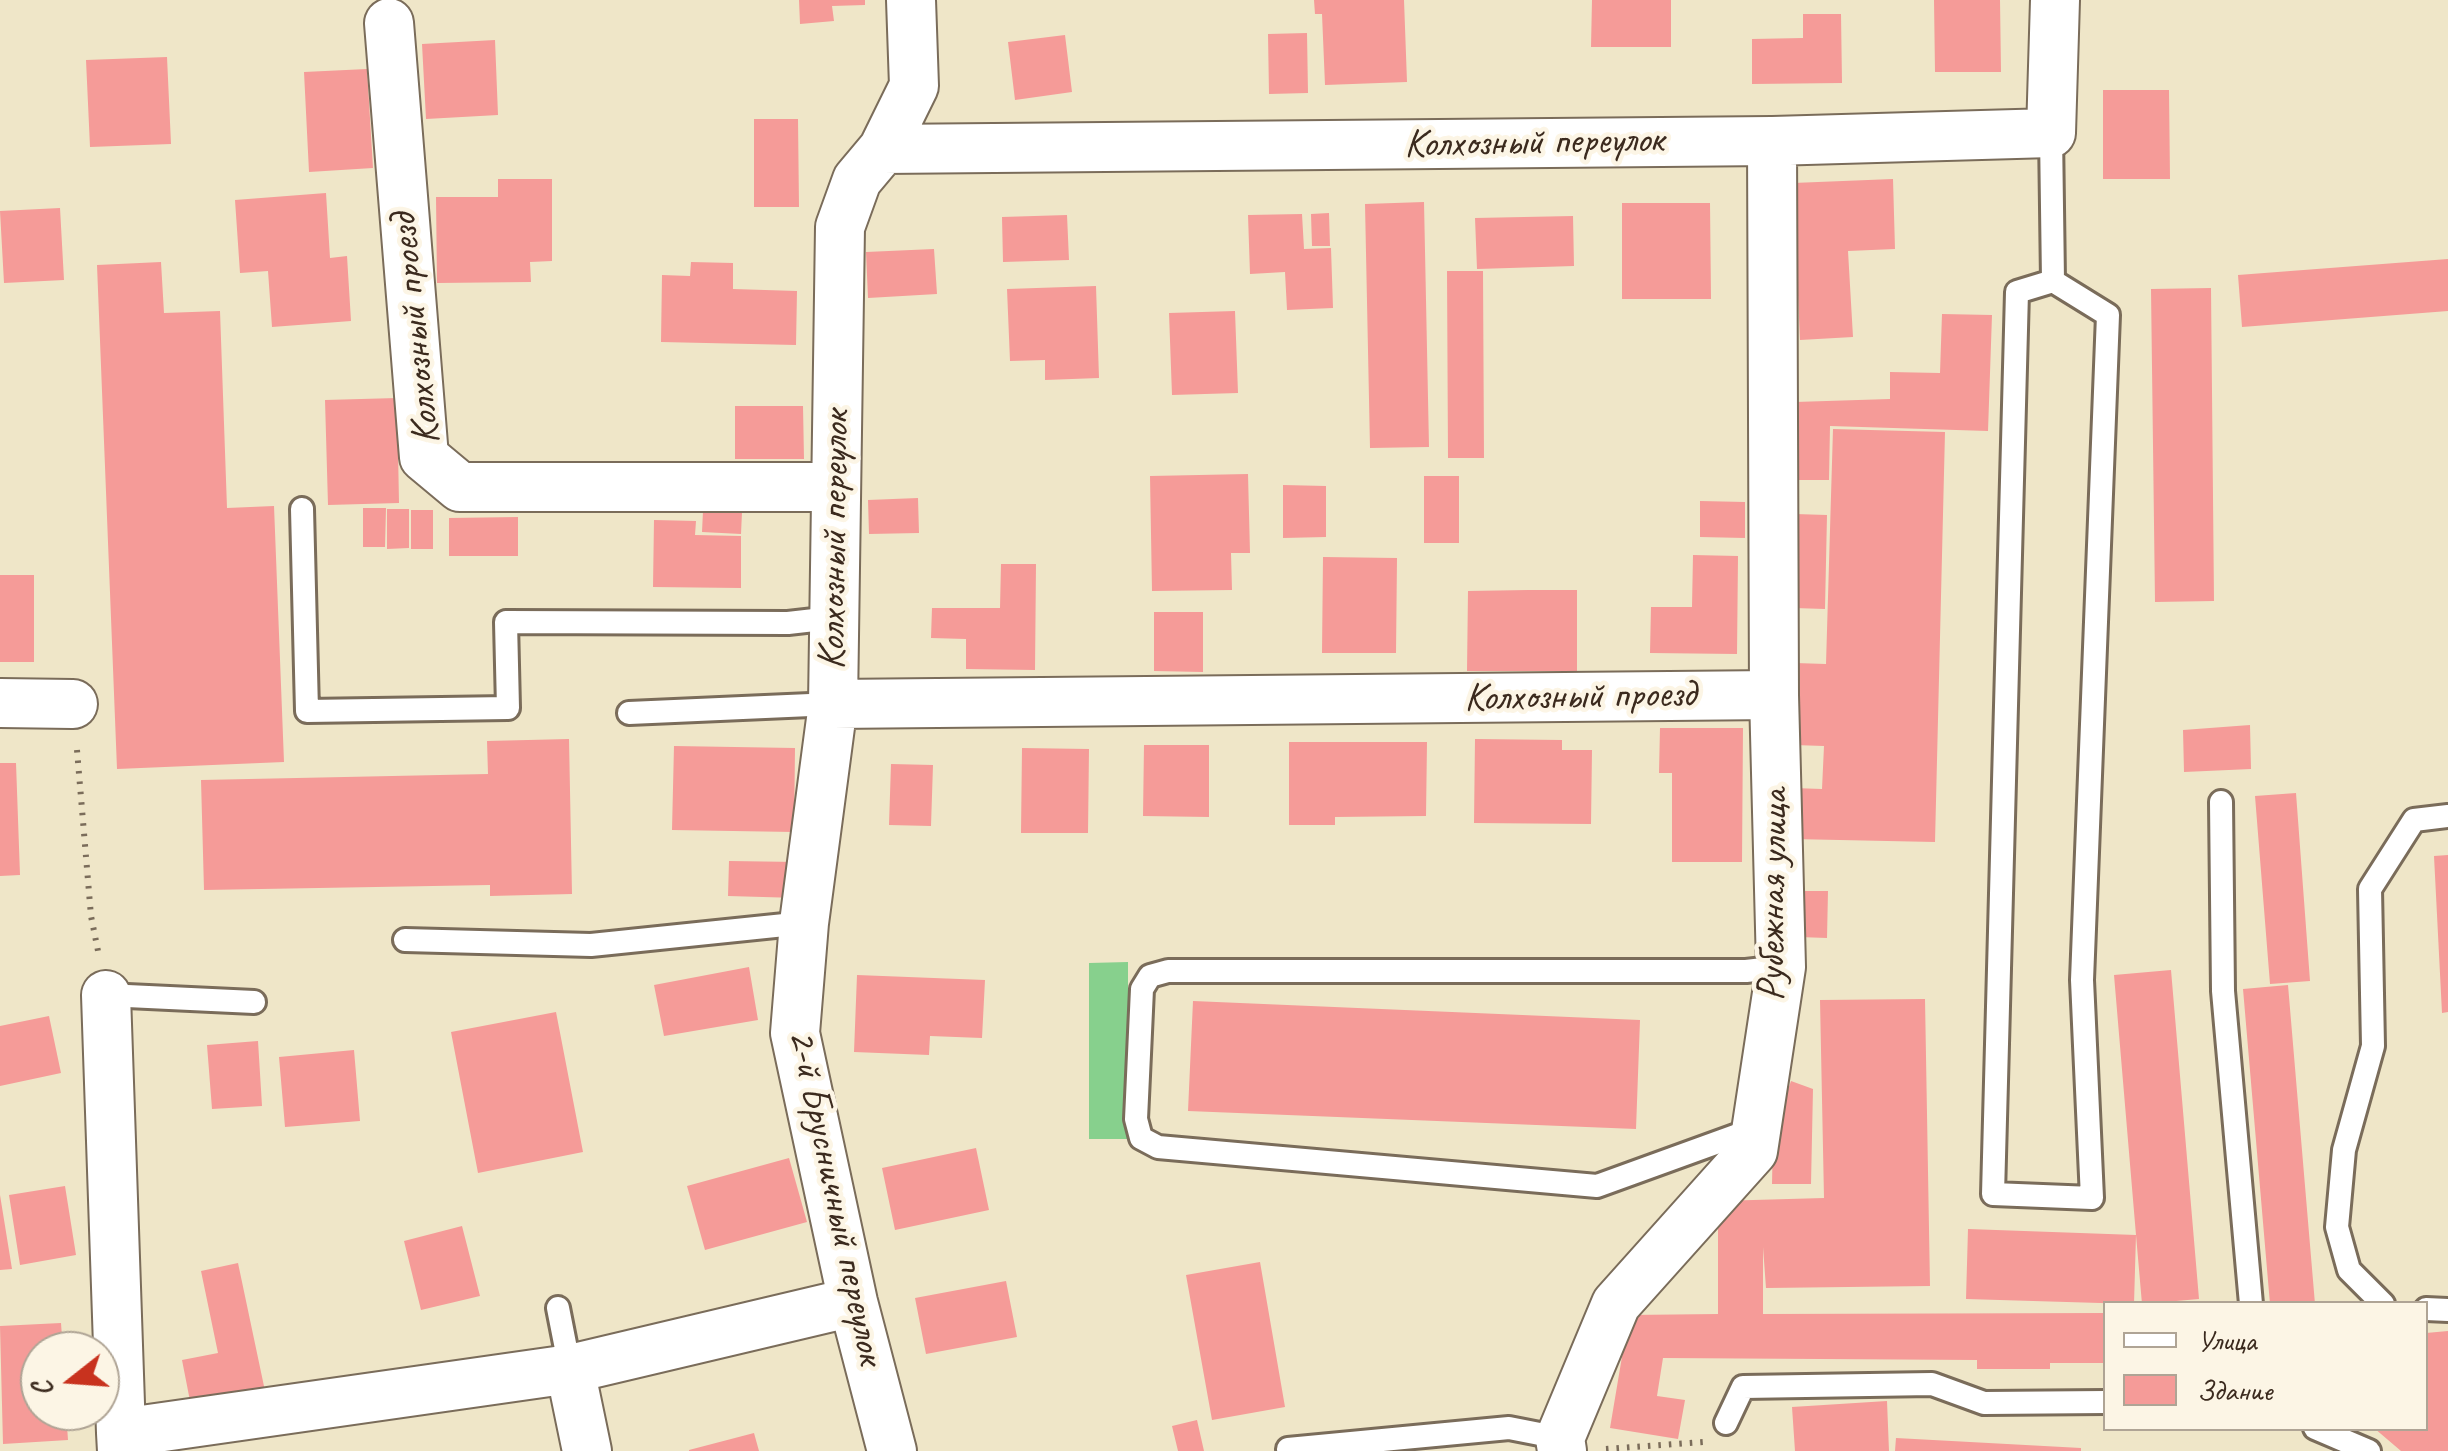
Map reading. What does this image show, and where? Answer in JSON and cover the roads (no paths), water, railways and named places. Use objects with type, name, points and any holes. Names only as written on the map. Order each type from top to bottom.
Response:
[{"type":"street","name":"Колхозный переулок","points":[[833,704],[840,227],[857,180],[883,149],[914,86],[911,0]]},
{"type":"street","points":[[2051,133],[2056,0]]},
{"type":"street","name":"Колхозный проезд","points":[[389,23],[424,458],[460,487],[834,487]]},
{"type":"street","name":"Колхозный переулок","points":[[883,149],[1772,141],[2051,133]]},
{"type":"street","points":[[1772,141],[1774,695]]},
{"type":"street","name":"Колхозный проезд","points":[[833,704],[1774,695]]},
{"type":"street","name":"Рубежная улица","points":[[1561,1444],[1616,1304],[1753,1151],[1781,966],[1774,695]]},
{"type":"street","points":[[0,703],[73,704]]},
{"type":"street","name":"2-й Брусничный переулок","points":[[833,704],[804,923],[794,1033],[853,1302],[892,1451]]},
{"type":"street","points":[[106,995],[123,1445],[570,1369],[853,1302]]},
{"type":"street","points":[[570,1369],[587,1451]]},
{"type":"lane","points":[[2051,133],[2053,281]]},
{"type":"lane","points":[[2053,281],[2108,315],[2082,980],[2092,1198],[1993,1194],[2017,292],[2053,281]]},
{"type":"lane","points":[[302,510],[306,711],[508,708],[506,622],[788,623],[832,618]]},
{"type":"lane","points":[[629,713],[833,704]]},
{"type":"lane","points":[[2221,802],[2223,991],[2251,1301]]},
{"type":"lane","points":[[2380,1301],[2349,1270],[2337,1227],[2344,1150],[2373,1046],[2370,889],[2414,820],[2448,816]]},
{"type":"lane","points":[[405,940],[591,944],[804,923]]},
{"type":"lane","points":[[1757,1128],[1597,1186],[1158,1148],[1141,1138],[1136,1119],[1142,990],[1150,976],[1168,971],[1746,971],[1781,966]]},
{"type":"lane","points":[[106,995],[254,1002]]},
{"type":"lane","points":[[558,1308],[570,1369]]},
{"type":"lane","points":[[1726,1423],[1743,1387],[1932,1384],[1984,1403],[2103,1402]]},
{"type":"lane","points":[[1288,1448],[1509,1428],[1561,1444]]},
{"type":"lane","points":[[2322,1431],[2368,1451]]}]
